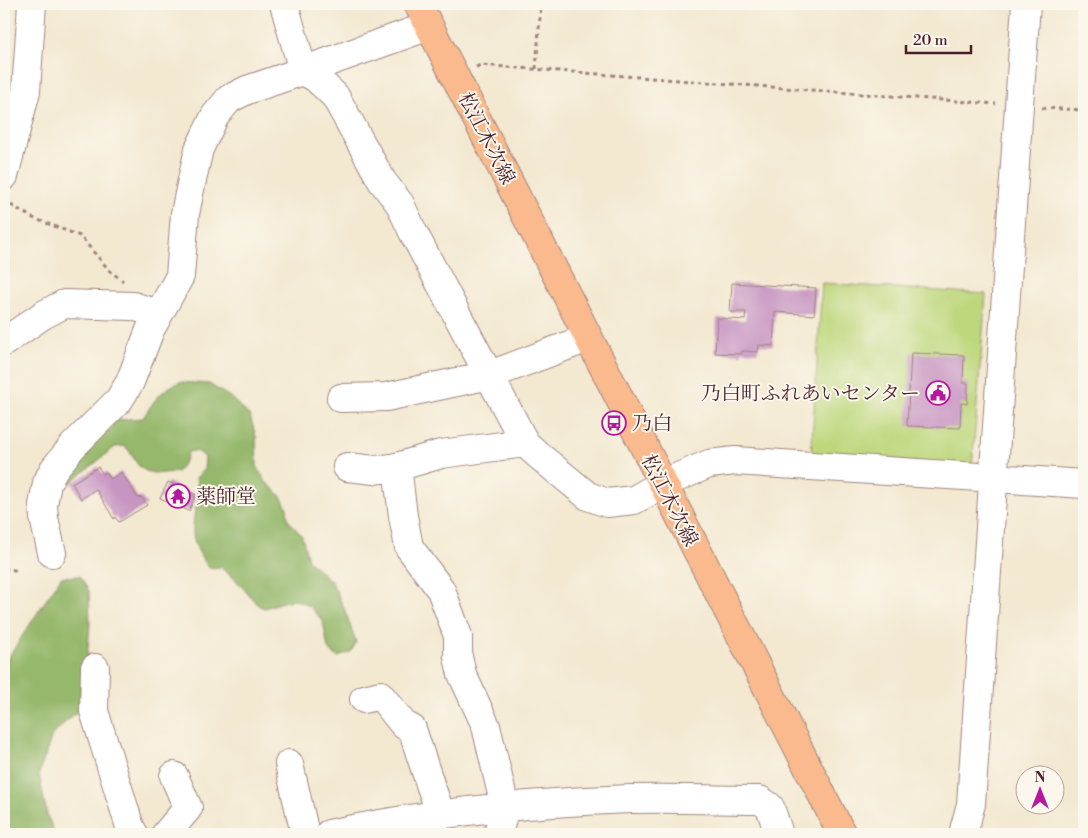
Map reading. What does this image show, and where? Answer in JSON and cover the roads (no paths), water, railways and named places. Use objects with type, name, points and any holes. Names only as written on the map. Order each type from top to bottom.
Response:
[{"type":"main road","name":"松江木次線","points":[[424,15],[842,834]]},
{"type":"street","points":[[4,176],[26,91],[32,4]]},
{"type":"street","points":[[284,4],[303,71],[316,78],[335,96],[382,181],[400,204],[525,443],[588,496],[607,504],[634,500],[662,484],[709,464],[735,461],[1084,484]]},
{"type":"street","points":[[963,834],[972,804],[1026,4]]},
{"type":"street","points":[[52,553],[43,505],[47,483],[54,469],[73,446],[119,400],[130,382],[150,330],[180,276],[185,214],[190,189],[199,149],[215,116],[229,99],[248,90],[303,71],[424,15]]},
{"type":"street","points":[[4,342],[43,315],[64,304],[133,306],[158,314]]},
{"type":"street","points":[[341,398],[386,397],[490,375],[588,338]]},
{"type":"street","points":[[346,467],[375,470],[397,467],[441,454],[525,443]]},
{"type":"street","points":[[397,467],[409,546],[441,590],[458,636],[458,657],[462,674],[486,726],[505,807],[498,834]]},
{"type":"street","points":[[95,668],[94,711],[130,827],[134,834]]},
{"type":"street","points":[[364,699],[380,695],[404,725],[412,729],[442,814]]},
{"type":"street","points":[[289,764],[305,834]]},
{"type":"street","points":[[166,834],[188,808],[174,776]]},
{"type":"street","points":[[329,834],[386,822],[442,814],[610,799],[760,800],[770,807],[779,834]]},
{"type":"place","name":"乃白町ふれあいセンター","points":[[938,393]]},
{"type":"place","name":"乃白","points":[[614,423]]},
{"type":"place","name":"薬師堂","points":[[178,496]]}]
